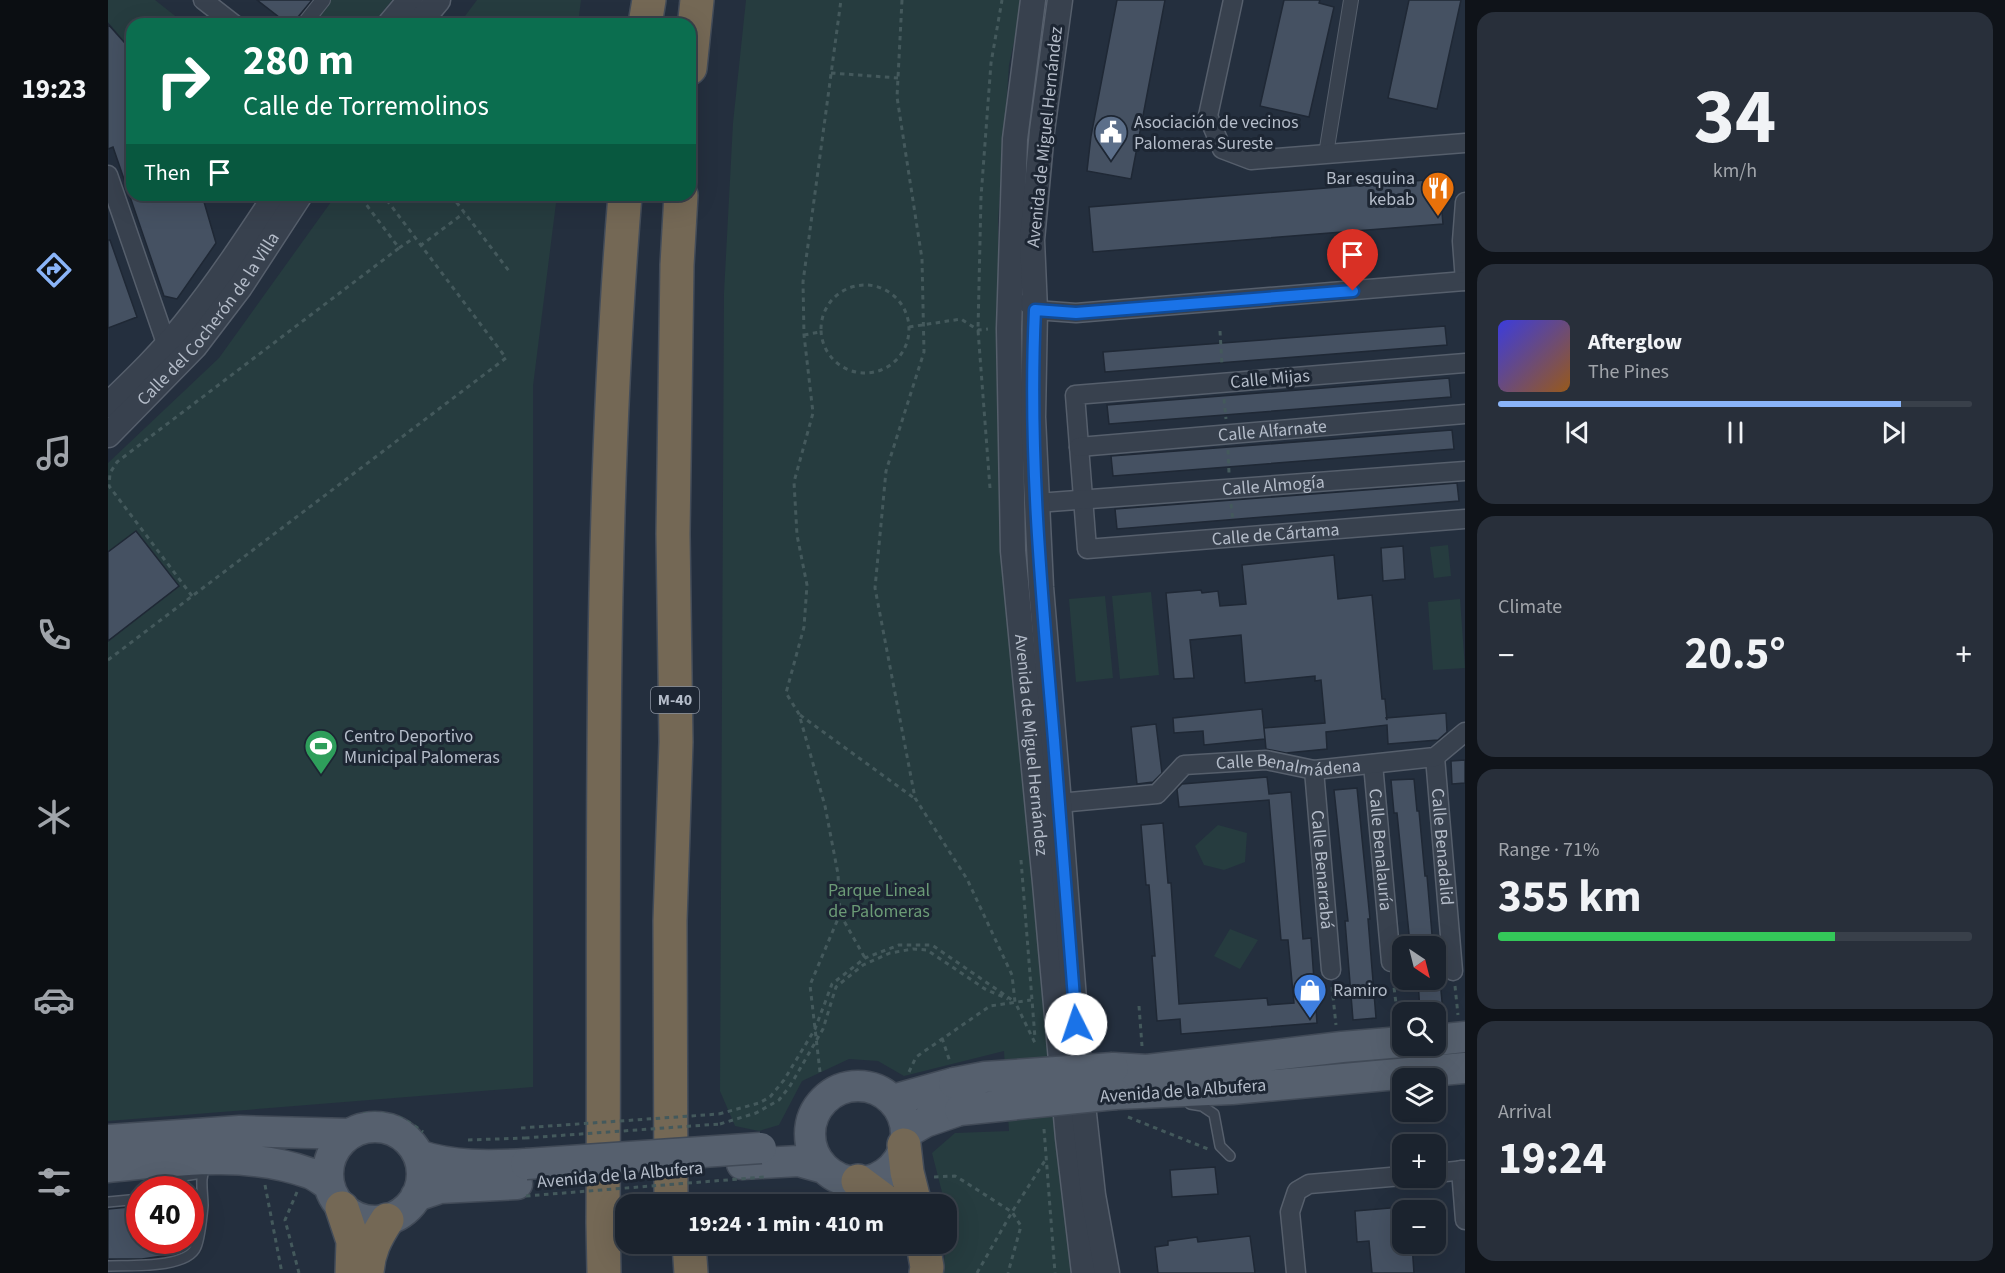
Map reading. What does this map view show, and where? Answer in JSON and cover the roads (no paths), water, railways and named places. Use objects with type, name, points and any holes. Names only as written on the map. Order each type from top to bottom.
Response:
[{"type":"highway","points":[[646,18],[649,0]]},
{"type":"highway","points":[[695,18],[697,0]]},
{"type":"highway","points":[[604,1273],[604,871],[609,457],[619,270],[625,201]]},
{"type":"highway","name":"M-40","points":[[671,1194],[670,921],[676,742],[673,534],[676,265],[681,201]]},
{"type":"highway","points":[[584,1273],[585,993],[604,871]]},
{"type":"highway","points":[[670,921],[686,1194]]},
{"type":"highway","points":[[905,1139],[907,1172],[919,1192]]},
{"type":"highway","points":[[858,1181],[876,1194]]},
{"type":"highway","points":[[335,1197],[353,1241],[352,1273]]},
{"type":"highway","points":[[367,1273],[371,1249],[387,1220]]},
{"type":"highway","points":[[671,1254],[671,1273]]},
{"type":"highway","points":[[690,1254],[692,1273]]},
{"type":"highway","points":[[907,1254],[908,1273]]},
{"type":"highway","points":[[924,1254],[926,1273]]},
{"type":"main road","name":"Avenida de la Albufera","points":[[1116,1093],[1147,1070],[1392,1043]]},
{"type":"main road","name":"Avenida de la Albufera","points":[[900,1088],[955,1086],[985,1077],[1116,1093],[1232,1089],[1465,1068]]},
{"type":"main road","name":"Avenida de la Albufera","points":[[905,1139],[925,1122],[955,1086]]},
{"type":"main road","points":[[850,1087],[866,1087],[881,1091],[900,1088],[905,1119],[905,1139],[900,1157],[892,1168],[882,1176],[858,1181],[835,1175],[824,1168],[812,1147],[811,1124],[823,1101],[836,1092],[850,1087]]},
{"type":"main road","points":[[335,1197],[328,1170],[331,1156],[355,1124]]},
{"type":"main road","points":[[108,1140],[355,1124],[362,1129],[376,1127],[389,1129],[406,1140],[421,1144],[422,1176],[416,1196],[404,1211],[387,1220],[375,1221],[363,1220],[352,1215],[311,1173],[288,1167],[237,1160],[205,1166],[108,1167]]},
{"type":"main road","name":"Avenida de la Albufera","points":[[756,1163],[811,1124]]},
{"type":"main road","name":"Avenida de la Albufera","points":[[421,1144],[436,1162],[525,1170],[799,1161],[824,1168]]},
{"type":"main road","name":"Avenida de la Albufera","points":[[416,1196],[440,1188],[525,1170]]},
{"type":"street","points":[[203,0],[226,18]]},
{"type":"street","points":[[309,18],[323,0]]},
{"type":"street","points":[[395,18],[410,0]]},
{"type":"street","points":[[423,18],[438,0]]},
{"type":"street","name":"Avenida de Miguel Hernández","points":[[1033,0],[1015,139],[1009,328],[1013,551],[1068,1138],[1084,1273]]},
{"type":"street","name":"Avenida de Miguel Hernández","points":[[1060,0],[1042,131],[1032,240],[1035,310],[1033,417],[1041,587],[1080,1078],[1094,1195],[1107,1273]]},
{"type":"street","points":[[1233,0],[1208,116],[1222,149],[1251,160],[1465,143]]},
{"type":"street","points":[[1326,154],[1350,0]]},
{"type":"street","points":[[108,175],[167,346]]},
{"type":"street","name":"Calle del Cocherón de la Villa","points":[[108,405],[167,346],[215,286],[272,201]]},
{"type":"street","name":"Calle del Cocherón de la Villa","points":[[108,435],[195,346],[240,287],[296,201]]},
{"type":"street","points":[[1035,310],[1076,313],[1465,281],[1462,241],[1465,202]]},
{"type":"street","name":"Avenida de Miguel Hernández","points":[[1013,215],[1021,261],[1020,296],[1035,310]]},
{"type":"street","name":"Calle Mijas","points":[[1079,447],[1075,395],[1465,363]]},
{"type":"street","name":"Calle Alfarnate","points":[[1079,447],[1465,414]]},
{"type":"street","points":[[1079,447],[1083,500]]},
{"type":"street","name":"Calle Almogía","points":[[1037,503],[1465,471]]},
{"type":"street","name":"Calle de Cártama","points":[[1083,500],[1087,549],[1465,519]]},
{"type":"street","points":[[1435,758],[1465,732]]},
{"type":"street","name":"Calle Benalmádena","points":[[1059,803],[1157,794],[1184,765],[1266,760],[1314,770],[1435,758]]},
{"type":"street","name":"Calle Benadalid","points":[[1435,758],[1453,971]]},
{"type":"street","name":"Calle Benalauría","points":[[1373,764],[1391,962]]},
{"type":"street","name":"Calle Benarrabá","points":[[1314,770],[1331,970]]},
{"type":"street","points":[[1446,1172],[1463,1170],[1465,1220]]},
{"type":"street","points":[[1296,1273],[1290,1212],[1297,1191],[1309,1184],[1392,1177]]},
{"type":"lane","points":[[1116,1093],[1216,1052]]},
{"type":"lane","points":[[1116,1093],[1170,1101]]},
{"type":"lane","points":[[1180,1103],[1202,1106],[1214,1114],[1220,1146],[1230,1156]]},
{"type":"lane","points":[[108,1266],[171,1263],[189,1255],[196,1248],[203,1207],[205,1166],[180,1176]]},
{"type":"lane","points":[[108,1202],[126,1200]]},
{"type":"place","name":"Asociación de vecinos Palomeras Sureste","points":[[1111,161]]},
{"type":"place","name":"Bar esquina kebab","points":[[1438,217]]},
{"type":"place","name":"Centro Deportivo Municipal Palomeras","points":[[321,775]]},
{"type":"place","name":"Ramiro","points":[[1310,1019]]},
{"type":"park label","name":"Parque Lineal de Palomeras","points":[[879,900]]}]
